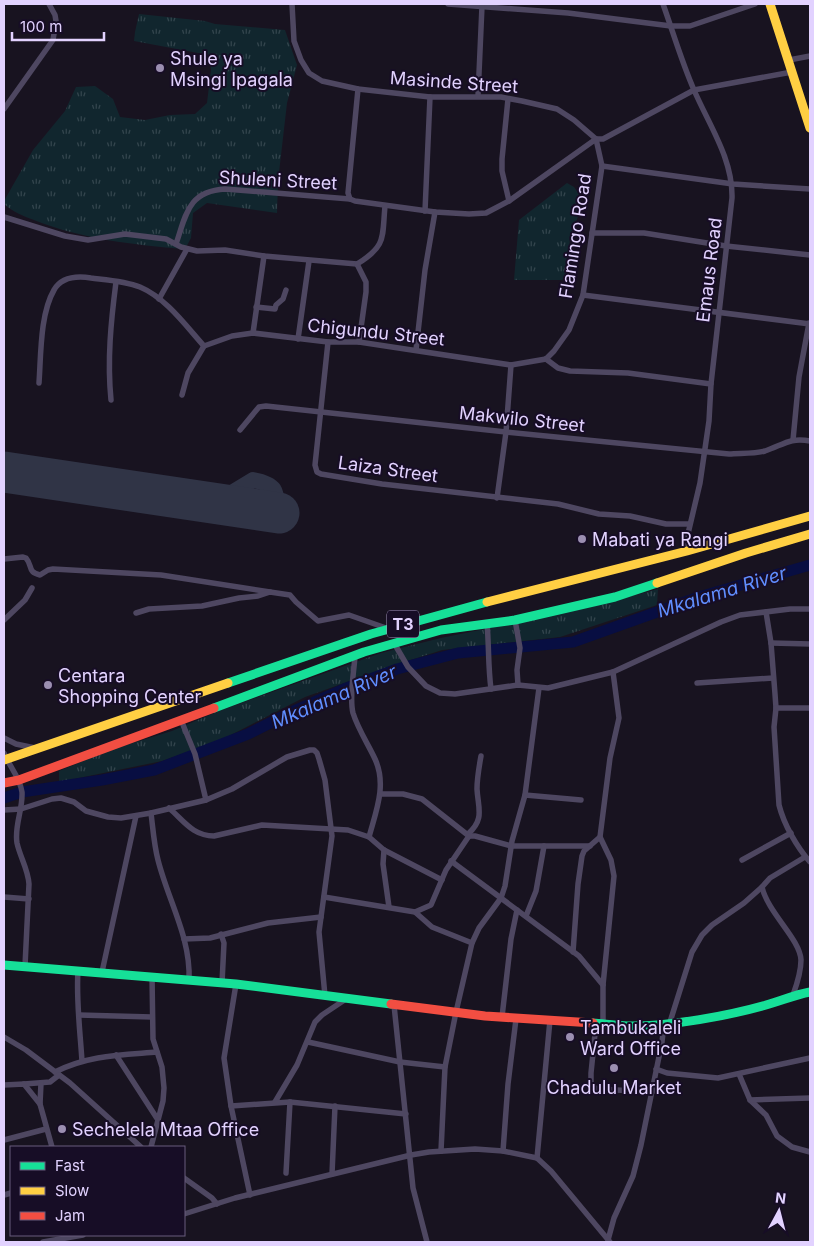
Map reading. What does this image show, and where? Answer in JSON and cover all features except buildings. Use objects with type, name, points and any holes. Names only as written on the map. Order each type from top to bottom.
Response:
[{"type":"main road","points":[[770,4],[810,126]]},
{"type":"main road","name":"T3","points":[[5,758],[389,629],[511,595],[687,551],[810,516]]},
{"type":"main road","points":[[4,782],[19,780],[394,643],[447,629],[515,620],[615,596],[810,534]]},
{"type":"main road","points":[[4,965],[236,984],[485,1016],[631,1026],[667,1023],[726,1014],[766,1006],[793,995],[810,992]]},
{"type":"street","points":[[4,109],[53,40],[56,21],[49,4]]},
{"type":"street","name":"Masinde Street","points":[[292,4],[294,41],[301,60],[309,73],[322,81],[358,89],[430,97],[478,96],[508,98],[557,109],[574,120],[596,139]]},
{"type":"street","points":[[448,4],[568,13],[671,26],[690,26],[755,4]]},
{"type":"street","name":"Emaus Road","points":[[663,4],[694,90],[712,125],[724,155],[732,184],[711,384],[709,421],[700,483],[689,524],[687,551]]},
{"type":"street","points":[[478,96],[482,6]]},
{"type":"street","points":[[789,60],[810,56]]},
{"type":"street","points":[[358,89],[348,193],[350,199],[425,211],[478,214],[493,210],[509,201],[596,139],[602,139],[694,90],[792,72]]},
{"type":"street","points":[[425,211],[430,97]]},
{"type":"street","points":[[508,98],[502,165],[509,201]]},
{"type":"street","name":"Flamingo Road","points":[[546,359],[569,330],[583,295],[602,166],[596,139]]},
{"type":"street","points":[[602,166],[732,184],[810,190]]},
{"type":"street","name":"Shuleni Street","points":[[176,244],[190,206],[204,192],[225,189],[350,199]]},
{"type":"street","points":[[4,217],[65,236],[88,240],[125,234],[162,239],[187,249],[204,251],[225,250],[309,261],[357,264],[375,252],[380,246],[386,206]]},
{"type":"street","points":[[416,350],[425,270],[435,212]]},
{"type":"street","points":[[592,233],[644,233],[726,246],[810,255]]},
{"type":"street","points":[[159,299],[187,249]]},
{"type":"street","points":[[253,333],[264,256]]},
{"type":"street","points":[[298,339],[309,261]]},
{"type":"street","points":[[357,264],[366,282],[359,342]]},
{"type":"street","points":[[39,383],[46,309],[55,287],[66,279],[78,276],[141,288],[159,299],[204,346],[188,373],[182,395]]},
{"type":"street","points":[[111,400],[109,338],[116,282]]},
{"type":"street","points":[[256,308],[275,309],[276,305],[283,299],[286,290]]},
{"type":"street","points":[[583,295],[810,323],[799,377],[792,440]]},
{"type":"street","name":"Chigundu Street","points":[[204,346],[232,336],[253,333],[328,342],[359,342],[511,365],[546,359]]},
{"type":"street","name":"Laiza Street","points":[[328,342],[315,465],[317,472],[382,484],[497,498]]},
{"type":"street","points":[[546,359],[558,368],[570,371],[628,373],[711,384]]},
{"type":"street","points":[[511,365],[506,432],[497,498],[558,504],[599,514],[630,516],[666,524],[689,524]]},
{"type":"street","name":"Makwilo Street","points":[[240,430],[256,410],[262,406],[729,454],[763,451],[792,440],[810,441]]},
{"type":"street","points":[[4,559],[26,558],[34,574],[40,575],[53,568],[161,575],[290,595],[318,621],[349,615],[389,629]]},
{"type":"street","points":[[4,620],[25,600],[32,588]]},
{"type":"street","points":[[136,613],[149,610],[202,606],[270,592]]},
{"type":"street","points":[[394,643],[408,667],[426,686],[440,693],[455,694],[518,685],[539,688],[554,687],[613,672],[720,622],[740,615],[810,609]]},
{"type":"street","points":[[609,1241],[614,1218],[633,1176],[646,1128],[656,1069],[667,1023],[692,952],[702,935],[712,925],[744,903],[770,878],[808,859],[781,813],[774,728],[776,708],[771,643],[766,612]]},
{"type":"street","points":[[515,620],[520,648],[517,670],[518,685]]},
{"type":"street","points":[[486,623],[491,689]]},
{"type":"street","points":[[771,643],[810,644]]},
{"type":"street","points":[[355,656],[353,710],[379,769],[381,794],[369,837]]},
{"type":"street","points":[[613,672],[619,718],[610,758],[600,836],[611,860],[614,876],[591,1085],[599,1089],[652,1092]]},
{"type":"street","points":[[696,682],[773,678]]},
{"type":"street","points":[[440,1151],[446,1067],[456,1012],[472,944],[479,928],[502,898],[511,846],[525,795],[539,688]]},
{"type":"street","points":[[776,708],[810,708]]},
{"type":"street","points":[[181,720],[195,754],[206,800]]},
{"type":"street","points":[[4,738],[16,744],[39,748]]},
{"type":"street","points":[[4,810],[21,809],[61,798],[68,799],[94,814],[121,818],[136,816],[206,800],[232,789],[287,757],[314,750],[317,752],[325,780],[332,829],[330,860],[321,917],[320,949],[325,996]]},
{"type":"street","points":[[415,912],[431,905],[451,861],[479,819],[478,789],[481,756]]},
{"type":"street","points":[[5,758],[19,780],[22,792],[17,826],[17,842],[29,874],[25,966]]},
{"type":"street","points":[[381,794],[403,794],[422,798],[469,835],[511,846],[590,846]]},
{"type":"street","points":[[525,795],[581,800]]},
{"type":"street","points":[[169,808],[192,829],[200,835],[206,836],[214,836],[262,825],[348,830],[369,837],[384,850],[442,880]]},
{"type":"street","points":[[151,813],[158,859],[184,939],[189,966],[189,980]]},
{"type":"street","points":[[102,972],[136,816]]},
{"type":"street","points":[[742,860],[791,833]]},
{"type":"street","points":[[573,952],[582,856],[600,836]]},
{"type":"street","points":[[526,916],[536,891],[544,846]]},
{"type":"street","points":[[384,850],[383,864],[389,907]]},
{"type":"street","points":[[451,861],[579,956],[603,985]]},
{"type":"street","points":[[762,887],[768,904],[798,948],[801,960],[793,995]]},
{"type":"street","points":[[4,897],[29,899]]},
{"type":"street","points":[[324,897],[415,912],[432,927],[472,944]]},
{"type":"street","points":[[502,1017],[517,910]]},
{"type":"street","points":[[184,939],[210,938],[268,923],[321,917]]},
{"type":"street","points":[[221,934],[224,943],[222,983]]},
{"type":"street","points":[[78,970],[76,990],[82,1060]]},
{"type":"street","points":[[151,1146],[163,1101],[164,1088],[162,1067],[153,1039],[152,976]]},
{"type":"street","points":[[236,984],[224,1058],[231,1106],[250,1195]]},
{"type":"street","points":[[275,1102],[308,1042],[318,1018],[346,999]]},
{"type":"street","points":[[394,1005],[413,1188],[427,1242]]},
{"type":"street","points":[[78,1015],[152,1017]]},
{"type":"street","points":[[503,1151],[516,1019]]},
{"type":"street","points":[[537,1158],[550,1020]]},
{"type":"street","points":[[4,1037],[26,1050],[57,1073],[138,1146]]},
{"type":"street","points":[[308,1042],[400,1062],[446,1067]]},
{"type":"street","points":[[4,1084],[50,1082],[57,1073],[82,1060],[157,1052]]},
{"type":"street","points":[[116,1055],[158,1120]]},
{"type":"street","points":[[656,1069],[667,1073],[718,1078],[810,1058]]},
{"type":"street","points":[[739,1074],[750,1100],[766,1116],[777,1136],[792,1147],[810,1152]]},
{"type":"street","points":[[41,1083],[40,1104],[52,1146]]},
{"type":"street","points":[[24,1084],[40,1104]]},
{"type":"street","points":[[750,1100],[810,1098]]},
{"type":"street","points":[[231,1106],[290,1102],[406,1114]]},
{"type":"street","points":[[286,1173],[290,1102]]},
{"type":"street","points":[[332,1174],[335,1106]]},
{"type":"street","points":[[4,1140],[46,1129]]},
{"type":"street","points":[[185,1214],[250,1195],[411,1155],[475,1149],[503,1151],[537,1158],[551,1171],[609,1241]]},
{"type":"street","points":[[185,1179],[212,1198],[217,1204]]},
{"type":"street","points":[[43,1242],[62,1236]]},
{"type":"green space","points":[[139,14],[205,21],[215,24],[285,30],[297,65],[287,103],[278,181],[277,213],[207,203],[193,213],[191,238],[185,249],[127,243],[71,232],[26,217],[4,204],[33,150],[65,111],[76,87],[95,86],[113,99],[120,117],[145,120],[170,115],[195,114],[207,103],[211,70],[209,55],[134,41]]},
{"type":"green space","points":[[567,183],[574,187],[581,197],[580,211],[570,238],[567,280],[514,280],[519,220]]},
{"type":"green space","points":[[658,589],[657,605],[560,637],[442,650],[305,697],[221,740],[162,761],[59,782],[59,771],[113,749],[172,731],[219,711],[381,653],[441,638],[587,608]]},
{"type":"waterway","name":"Mkalama River","points":[[4,798],[22,792],[154,770],[248,734],[344,689],[397,669],[458,653],[573,642],[699,597],[810,565]]},
{"type":"taxiway","points":[[215,503],[253,480],[274,489],[276,512]]},
{"type":"runway","points":[[4,472],[279,513]]},
{"type":"traffic: fast","points":[[214,708],[364,652],[441,630],[515,620],[615,597],[657,583]]},
{"type":"traffic: fast","points":[[228,683],[371,634],[487,602]]},
{"type":"traffic: fast","points":[[4,965],[236,984],[391,1004]]},
{"type":"traffic: fast","points":[[593,1023],[648,1026],[682,1022],[751,1009],[810,992]]},
{"type":"traffic: slow","points":[[770,4],[810,128]]},
{"type":"traffic: slow","points":[[487,602],[687,551],[810,516]]},
{"type":"traffic: slow","points":[[657,583],[810,534]]},
{"type":"traffic: slow","points":[[4,760],[228,683]]},
{"type":"traffic: jam","points":[[4,783],[19,780],[214,708]]},
{"type":"traffic: jam","points":[[391,1004],[485,1016],[593,1023]]},
{"type":"place","name":"Shule ya Msingi Ipagala","points":[[160,68]]},
{"type":"place","name":"Mabati ya Rangi","points":[[582,539]]},
{"type":"place","name":"Centara Shopping Center","points":[[48,685]]},
{"type":"place","name":"Tambukaleli Ward Office","points":[[570,1037]]},
{"type":"place","name":"Chadulu Market","points":[[614,1068]]},
{"type":"place","name":"Sechelela Mtaa Office","points":[[62,1129]]}]
